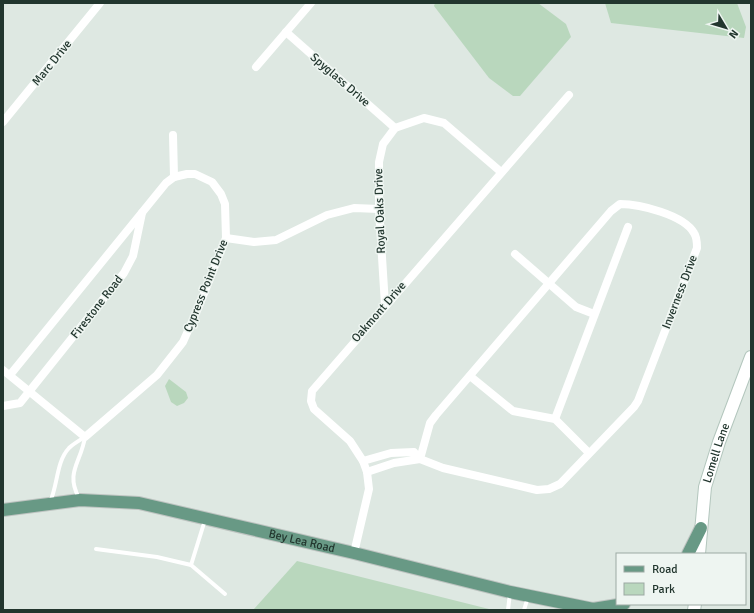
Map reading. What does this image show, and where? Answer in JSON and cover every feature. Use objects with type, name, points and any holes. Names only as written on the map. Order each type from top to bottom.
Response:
[{"type":"main road","name":"Bey Lea Road","points":[[3,510],[80,500],[139,503],[206,517],[510,592],[595,610]]},
{"type":"main road","points":[[688,553],[701,528]]},
{"type":"main road","points":[[595,610],[619,605]]},
{"type":"street","name":"Marc Drive","points":[[3,122],[100,3]]},
{"type":"street","points":[[256,66],[311,3]]},
{"type":"street","name":"Spyglass Drive","points":[[286,32],[394,128]]},
{"type":"street","name":"Oakmont Drive","points":[[354,553],[369,489],[364,462],[350,441],[314,409],[311,401],[312,391],[569,94]]},
{"type":"street","points":[[394,128],[424,118],[444,123],[501,172]]},
{"type":"street","name":"Royal Oaks Drive","points":[[385,305],[379,209],[379,162],[384,144],[394,128]]},
{"type":"street","points":[[85,437],[6,372],[166,183],[174,177],[173,135]]},
{"type":"street","name":"Cypress Point Drive","points":[[85,437],[157,375],[183,342],[226,238],[225,204],[221,194],[212,182],[195,174],[174,177]]},
{"type":"street","name":"Inverness Drive","points":[[364,462],[403,451],[414,452],[420,459],[443,468],[536,490],[549,489],[560,484],[638,401],[697,248],[696,234],[690,226],[680,219],[632,204],[620,204],[611,211],[430,423],[420,459]]},
{"type":"street","points":[[226,238],[254,242],[276,240],[327,215],[354,208],[379,209]]},
{"type":"street","name":"Firestone Road","points":[[3,406],[20,403],[124,273],[133,256],[142,212]]},
{"type":"street","points":[[555,419],[628,226]]},
{"type":"street","points":[[515,254],[576,307],[594,314]]},
{"type":"street","name":"Lomell Lane","points":[[699,553],[705,487],[718,442],[751,357]]},
{"type":"street","points":[[470,376],[513,411],[555,419],[590,452]]},
{"type":"street","points":[[366,472],[394,463],[420,459]]},
{"type":"lane","points":[[80,500],[72,485],[74,470],[83,450],[85,437]]},
{"type":"lane","points":[[49,503],[56,485],[59,466],[69,448],[85,437]]},
{"type":"lane","points":[[191,565],[206,517]]},
{"type":"lane","points":[[96,549],[157,557],[191,565],[225,594]]},
{"type":"lane","points":[[508,610],[510,592]]},
{"type":"lane","points":[[524,610],[528,596]]},
{"type":"green space","points":[[435,3],[538,3],[566,24],[571,37],[520,96],[513,96],[489,78],[434,6]]},
{"type":"green space","points":[[605,3],[737,3],[746,27],[744,38],[611,23]]},
{"type":"green space","points":[[169,379],[186,392],[188,398],[184,403],[177,406],[171,402],[165,386]]},
{"type":"green space","points":[[297,561],[493,610],[253,610]]}]
